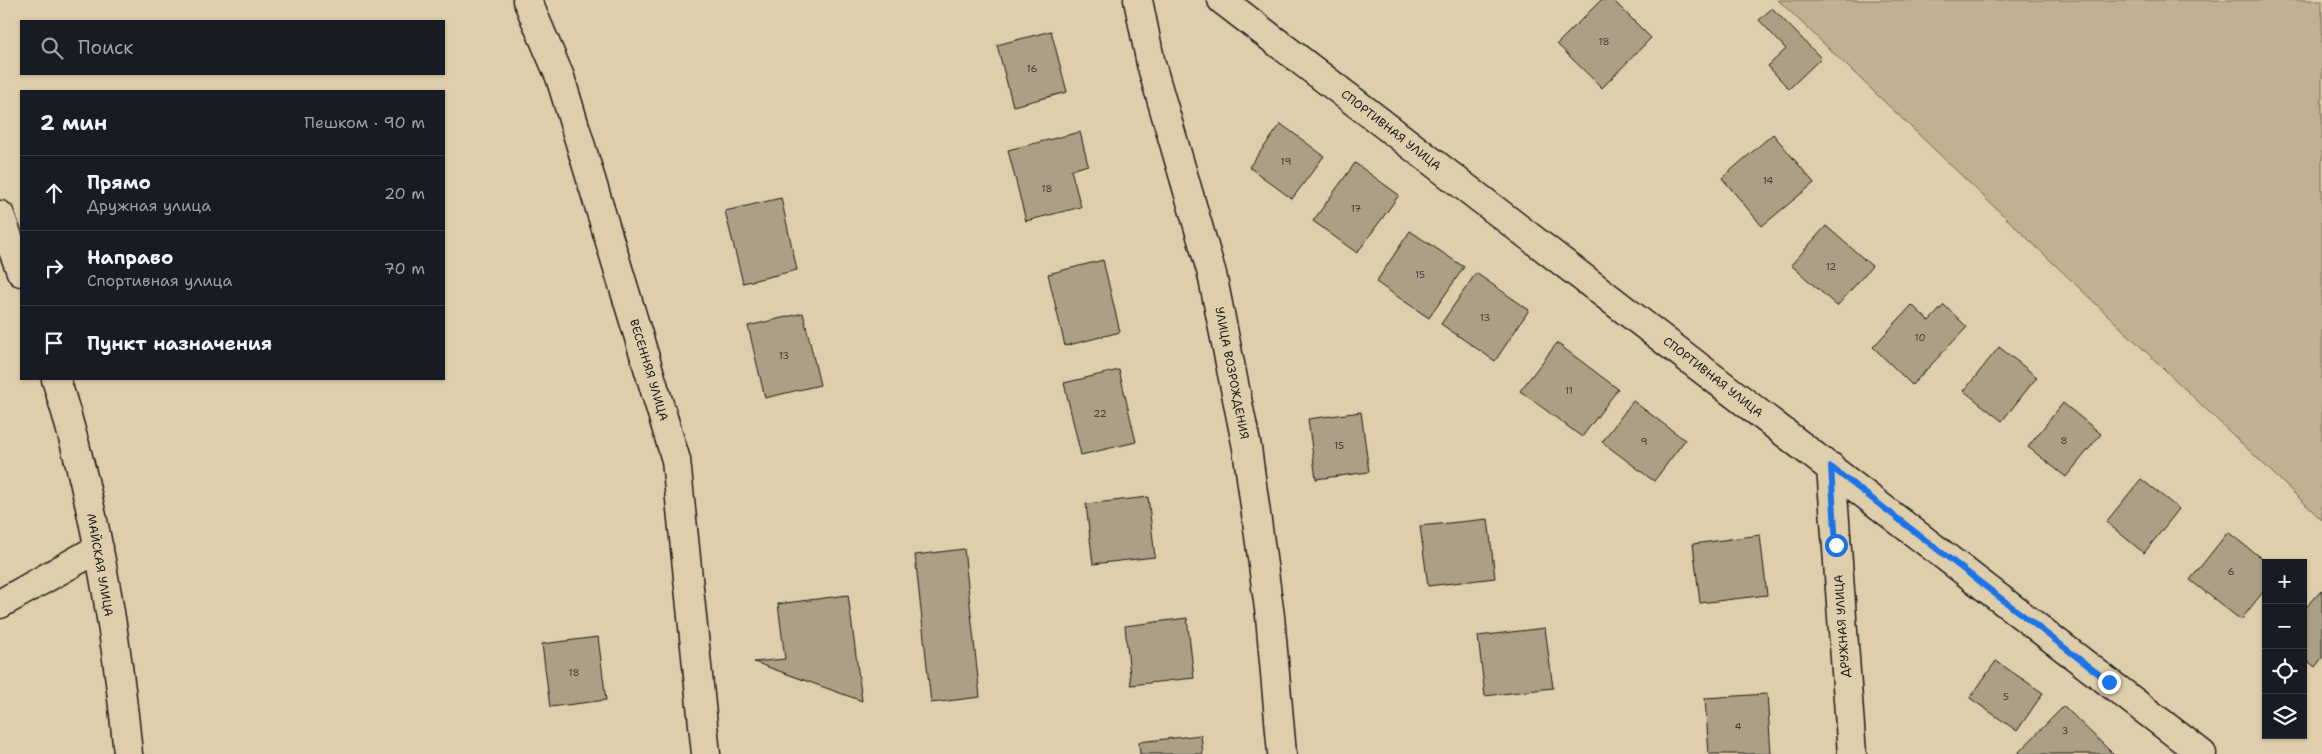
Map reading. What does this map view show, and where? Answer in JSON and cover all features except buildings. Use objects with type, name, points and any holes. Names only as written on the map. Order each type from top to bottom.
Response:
[{"type":"street","name":"ВЕСЕННЯЯ УЛИЦА","points":[[527,0],[560,77],[676,460],[706,754]]},
{"type":"street","name":"УЛИЦА ВОЗРОЖДЕНИЯ","points":[[1138,0],[1151,64],[1212,274],[1247,448],[1270,616],[1282,754]]},
{"type":"street","name":"СПОРТИВНАЯ УЛИЦА","points":[[1222,0],[2202,754]]},
{"type":"street","points":[[0,215],[20,269]]},
{"type":"street","name":"МАЙСКАЯ УЛИЦА","points":[[56,380],[70,423],[99,548],[122,697],[128,754]]},
{"type":"street","name":"ДРУЖНАЯ УЛИЦА","points":[[1831,467],[1852,754]]},
{"type":"street","points":[[0,604],[99,548]]},
{"type":"shaded area","points":[[1778,0],[2322,0],[2322,520]]},
{"type":"route","points":[[1836,545],[1831,467],[2109,682]]}]
